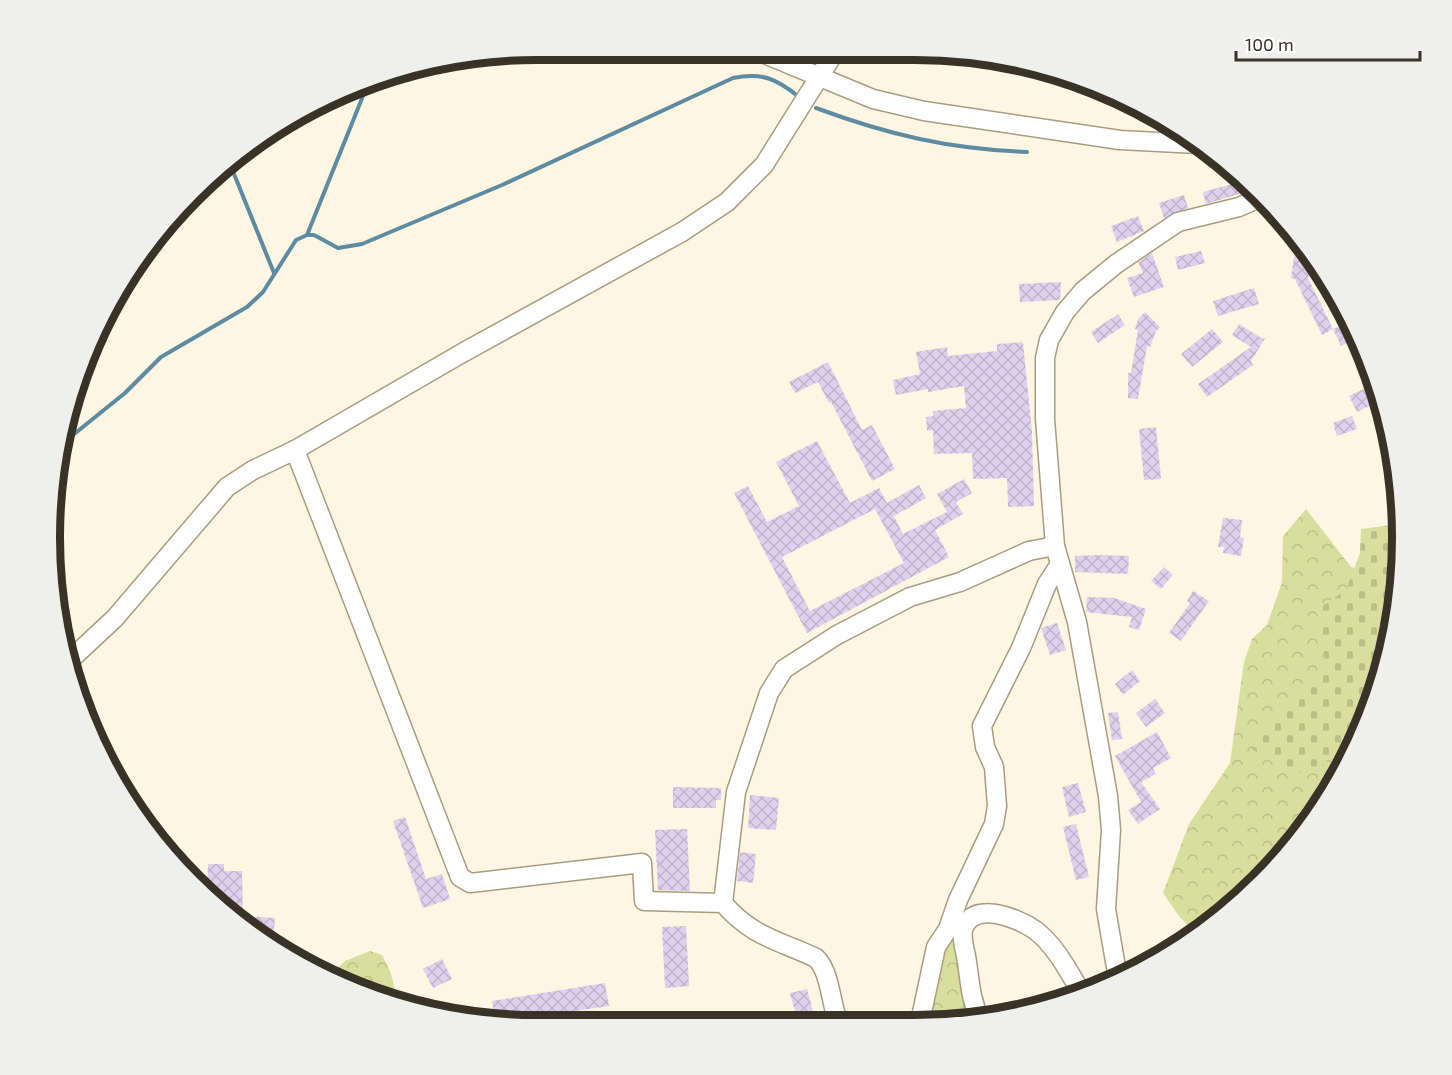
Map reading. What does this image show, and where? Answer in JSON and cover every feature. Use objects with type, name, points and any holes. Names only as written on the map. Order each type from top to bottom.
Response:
[{"type":"street","points":[[780,60],[873,99],[924,111],[1120,140],[1184,143]]},
{"type":"street","points":[[75,656],[115,618],[228,487],[253,470],[295,450],[464,352],[682,232],[727,202],[764,165],[830,60]]},
{"type":"street","points":[[1117,970],[1106,909],[1111,830],[1108,796],[1077,621],[1055,546],[1045,419],[1045,358],[1049,340],[1065,312],[1083,291],[1157,234],[1178,222],[1239,207],[1253,201]]},
{"type":"street","points":[[295,450],[460,877],[470,883],[642,863],[644,901],[723,903]]},
{"type":"street","points":[[835,1015],[823,964],[816,958],[760,935],[739,922],[723,903],[736,792],[769,693],[784,669],[837,635],[910,597],[960,582],[1029,551],[1055,546]]},
{"type":"street","points":[[922,1015],[936,947],[948,929],[958,900],[994,824],[997,806],[994,767],[985,747],[982,726],[1021,648],[1047,584],[1060,564]]},
{"type":"street","points":[[976,1011],[962,932],[968,919],[975,915],[990,914],[1012,918],[1035,931],[1054,950],[1077,986]]},
{"type":"green space","points":[[1306,509],[1351,567],[1387,577],[1390,583],[1388,600],[1376,661],[1367,691],[1343,749],[1312,803],[1274,852],[1252,875],[1229,897],[1190,928],[1163,893],[1189,824],[1230,763],[1244,662],[1252,639],[1267,625],[1282,582],[1283,536]]},
{"type":"green space","points":[[1392,525],[1388,600],[1376,661],[1367,691],[1346,743],[1323,764],[1292,775],[1252,749],[1283,708],[1311,682],[1325,656],[1317,610],[1346,590],[1360,553],[1361,529]]},
{"type":"green space","points":[[952,938],[957,944],[974,1011],[928,1015],[941,948]]},
{"type":"green space","points":[[370,951],[382,955],[390,971],[396,994],[335,970],[345,961]]},
{"type":"building","points":[[1234,183],[1242,193],[1206,204],[1203,192]]},
{"type":"building","points":[[1184,195],[1188,208],[1164,218],[1159,203]]},
{"type":"building","points":[[1138,216],[1144,231],[1117,242],[1111,226]]},
{"type":"building","points":[[1295,250],[1310,269],[1308,278],[1333,329],[1322,335],[1295,279],[1291,278]]},
{"type":"building","points":[[1201,251],[1205,263],[1178,270],[1175,257]]},
{"type":"building","points":[[1152,253],[1164,287],[1134,297],[1127,278],[1143,273],[1138,262]]},
{"type":"building","points":[[1061,282],[1060,300],[1020,302],[1019,284]]},
{"type":"building","points":[[1254,288],[1259,304],[1218,316],[1213,301]]},
{"type":"building","points":[[1145,312],[1160,327],[1150,347],[1147,346],[1138,399],[1128,398],[1128,373],[1131,373],[1138,330],[1135,329],[1138,319]]},
{"type":"building","points":[[1118,314],[1125,325],[1098,343],[1091,332]]},
{"type":"building","points":[[1239,324],[1263,339],[1266,337],[1251,361],[1253,365],[1207,397],[1198,384],[1251,347],[1232,335]]},
{"type":"building","points":[[1342,325],[1368,386],[1347,343],[1341,346],[1333,329]]},
{"type":"building","points":[[1212,329],[1223,342],[1192,367],[1181,354]]},
{"type":"building","points":[[1023,342],[1032,432],[1034,506],[1008,507],[1007,478],[973,479],[972,453],[934,454],[933,430],[927,431],[926,417],[933,416],[933,411],[966,408],[964,386],[896,395],[893,380],[920,374],[916,352],[947,347],[948,356],[997,351],[997,344]]},
{"type":"building","points":[[828,362],[862,430],[872,425],[895,469],[872,481],[831,402],[829,403],[818,382],[795,393],[789,382]]},
{"type":"building","points":[[1368,387],[1373,404],[1357,412],[1349,396]]},
{"type":"building","points":[[1352,416],[1357,429],[1337,436],[1333,423]]},
{"type":"building","points":[[1156,427],[1161,479],[1144,480],[1139,429]]},
{"type":"building","points":[[817,441],[850,503],[879,488],[887,503],[919,485],[926,498],[894,516],[903,534],[947,512],[937,494],[964,479],[972,493],[956,502],[963,514],[935,530],[949,557],[807,633],[734,493],[748,486],[767,522],[799,506],[776,462]],"holes":[[[875,509],[904,563],[810,611],[782,557]]]},
{"type":"building","points":[[1223,518],[1242,520],[1240,537],[1244,538],[1241,556],[1223,553],[1224,547],[1218,547]]},
{"type":"building","points":[[1075,556],[1129,556],[1128,574],[1075,572]]},
{"type":"building","points":[[1164,567],[1173,575],[1161,589],[1151,581]]},
{"type":"building","points":[[1193,591],[1209,601],[1181,641],[1169,633],[1190,603],[1187,601]]},
{"type":"building","points":[[1087,597],[1114,598],[1146,609],[1139,630],[1129,627],[1132,617],[1086,612]]},
{"type":"building","points":[[1057,623],[1066,650],[1050,655],[1041,628]]},
{"type":"building","points":[[1132,670],[1140,681],[1123,695],[1115,684]]},
{"type":"building","points":[[1155,699],[1165,713],[1146,727],[1136,713]]},
{"type":"building","points":[[1118,712],[1122,739],[1112,740],[1108,713]]},
{"type":"building","points":[[1157,732],[1171,758],[1153,768],[1156,774],[1141,782],[1160,809],[1138,824],[1128,810],[1141,802],[1115,756]]},
{"type":"building","points":[[1078,783],[1086,812],[1069,817],[1062,787]]},
{"type":"building","points":[[673,787],[721,788],[721,800],[716,800],[716,808],[673,808]]},
{"type":"building","points":[[750,795],[779,798],[776,830],[748,828]]},
{"type":"building","points":[[405,817],[426,879],[442,874],[450,899],[423,908],[393,821]]},
{"type":"building","points":[[1076,824],[1089,877],[1076,880],[1063,827]]},
{"type":"building","points":[[687,829],[690,891],[658,890],[655,830]]},
{"type":"building","points":[[740,852],[756,854],[753,883],[737,881]]},
{"type":"building","points":[[208,864],[224,864],[224,871],[242,871],[243,913],[223,897],[207,882]]},
{"type":"building","points":[[247,916],[275,918],[274,936]]},
{"type":"building","points":[[686,926],[689,986],[665,988],[662,927]]},
{"type":"building","points":[[442,959],[452,979],[433,988],[423,969]]},
{"type":"building","points":[[605,983],[609,1006],[549,1015],[506,1014],[494,1013],[492,1001]]},
{"type":"building","points":[[807,989],[814,1015],[796,1015],[790,993]]},
{"type":"waterway","points":[[71,437],[125,393],[161,357],[247,307],[263,292],[296,240],[307,235],[314,235],[338,248],[362,244],[502,185],[733,78],[743,76],[769,78],[799,97]]},
{"type":"waterway","points":[[307,235],[364,92]]},
{"type":"waterway","points":[[816,108],[869,126],[920,139],[971,148],[1027,152]]},
{"type":"waterway","points":[[233,170],[274,273]]}]
